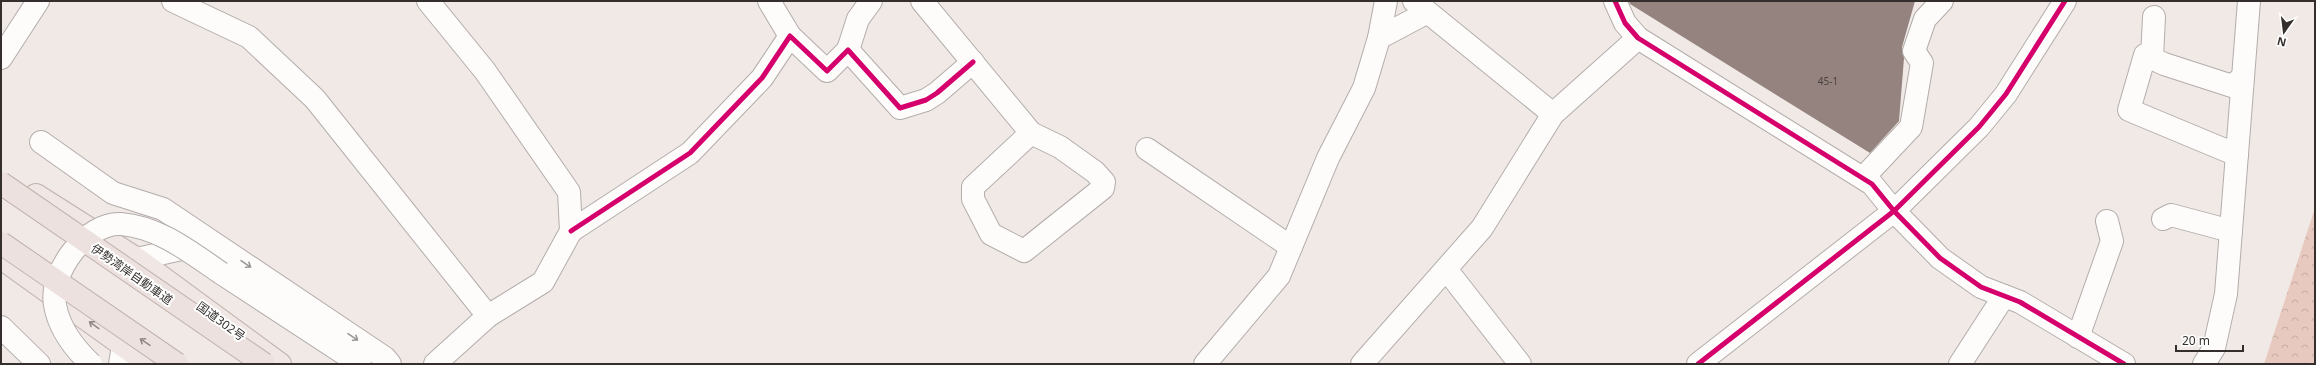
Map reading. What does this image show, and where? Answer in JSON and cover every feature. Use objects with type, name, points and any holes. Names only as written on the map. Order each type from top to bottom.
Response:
[{"type":"highway","name":"国道302号","points":[[1,173],[137,258],[280,364]]},
{"type":"highway","name":"伊勢湾岸自動車道","points":[[1,183],[264,364]]},
{"type":"highway","points":[[1,243],[177,364]]},
{"type":"highway","points":[[1,258],[122,355],[149,364]]},
{"type":"street","points":[[1,58],[38,1]]},
{"type":"street","points":[[173,1],[249,37],[315,99],[488,316]]},
{"type":"street","points":[[428,1],[485,71],[569,192],[571,231]]},
{"type":"street","points":[[769,1],[790,36],[827,71],[848,50],[858,18],[871,1]]},
{"type":"street","points":[[922,1],[1031,133],[1060,148],[1095,172],[1104,182],[1103,188],[1024,251],[991,234],[973,199],[973,187],[1031,133]]},
{"type":"street","points":[[1205,364],[1278,276],[1328,158],[1364,88],[1379,38],[1386,1]]},
{"type":"street","points":[[1615,1],[1625,23],[1638,38],[1872,184],[1894,211],[1940,258],[1982,287],[2020,302],[2116,362]]},
{"type":"street","points":[[1863,178],[1911,126],[1922,63],[1914,51],[1925,18],[1942,1]]},
{"type":"street","points":[[1698,364],[1894,211],[1979,127],[2006,94],[2065,1]]},
{"type":"street","points":[[2204,364],[2214,348],[2226,294],[2249,1]]},
{"type":"street","points":[[1379,38],[1420,7],[1553,114]]},
{"type":"street","points":[[2152,58],[2154,17]]},
{"type":"street","points":[[435,364],[488,316],[543,282],[571,231],[690,153],[762,78],[790,36]]},
{"type":"street","points":[[1362,364],[1482,228],[1553,114],[1638,38]]},
{"type":"street","points":[[848,50],[900,108],[926,100],[937,93],[972,62]]},
{"type":"street","points":[[2237,155],[2129,110],[2145,55],[2164,64],[2232,86],[2243,77]]},
{"type":"street","points":[[41,142],[113,193],[163,208],[385,358],[390,364]]},
{"type":"street","points":[[1147,149],[1291,247]]},
{"type":"street","points":[[2163,219],[2171,215],[2231,232]]},
{"type":"street","points":[[2078,337],[2112,241],[2106,221]]},
{"type":"street","points":[[91,364],[78,351],[68,337],[55,305],[55,290],[62,270],[87,235],[101,227],[111,225],[144,228],[171,239],[360,364]]},
{"type":"street","points":[[137,258],[213,242]]},
{"type":"street","points":[[1446,269],[1520,364]]},
{"type":"street","points":[[1960,364],[2004,296]]},
{"type":"street","points":[[1,327],[39,364]]},
{"type":"green space","points":[[2315,208],[2315,364],[2264,364]]},
{"type":"building","points":[[1629,1],[1915,1],[1902,47],[1904,58],[1899,121],[1870,153],[1630,4]]},
{"type":"cycle path","points":[[1615,1],[1625,23],[1638,38],[1872,184],[1894,211],[1940,258],[1981,287],[2020,302],[2124,364]]},
{"type":"cycle path","points":[[1698,364],[1894,211],[1979,127],[2006,94],[2065,1]]},
{"type":"cycle path","points":[[571,231],[690,153],[762,78],[790,36],[827,71],[848,50],[900,108],[926,100],[937,93],[973,62]]}]
